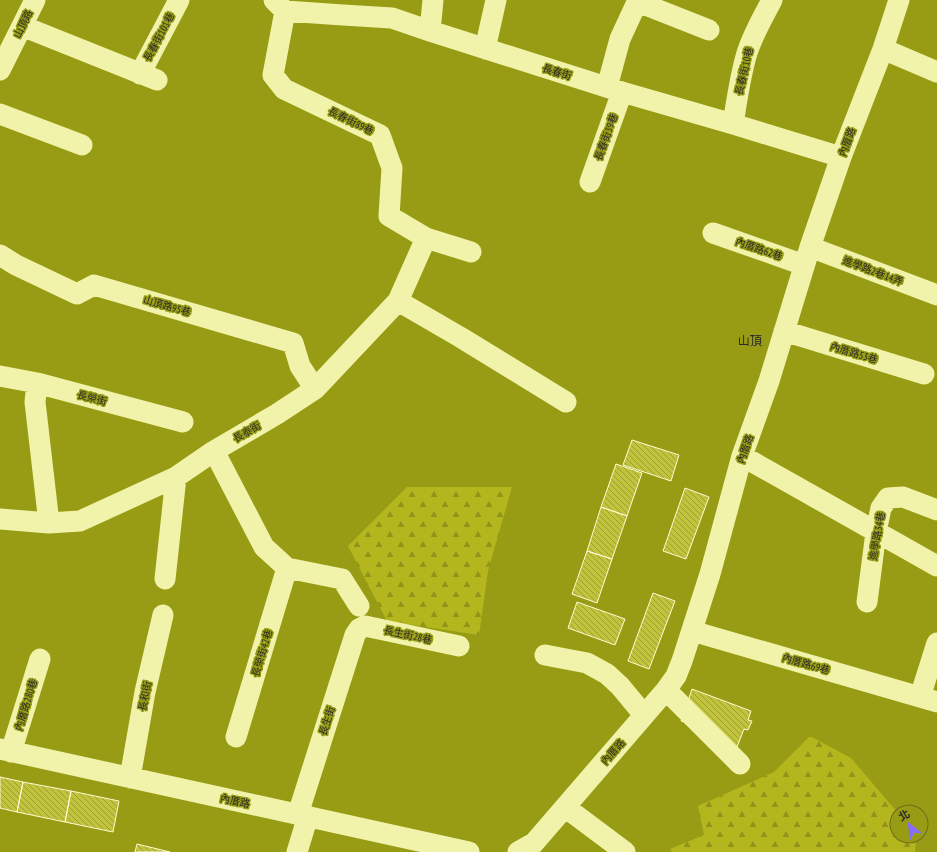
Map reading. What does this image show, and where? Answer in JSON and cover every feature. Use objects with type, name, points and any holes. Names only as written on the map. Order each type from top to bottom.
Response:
[{"type":"street","name":"山頂路","points":[[0,70],[35,0]]},
{"type":"street","name":"長春街101巷","points":[[22,26],[148,77],[179,0]]},
{"type":"street","points":[[430,31],[433,0]]},
{"type":"street","points":[[485,49],[496,0]]},
{"type":"street","name":"長春街10巷","points":[[733,124],[747,52],[772,0]]},
{"type":"street","name":"內厝路","points":[[518,852],[534,843],[666,690],[676,676],[710,574],[742,456],[769,381],[807,256],[841,157],[883,50],[900,0]]},
{"type":"street","points":[[638,1],[709,30]]},
{"type":"street","name":"長春街39巷","points":[[590,182],[615,90],[620,38],[638,1]]},
{"type":"street","name":"長春街","points":[[280,6],[343,15],[392,18],[615,90],[841,157]]},
{"type":"street","name":"長春街89巷","points":[[280,6],[273,75],[284,89],[380,135],[392,168],[389,216],[426,238],[472,252]]},
{"type":"street","points":[[883,50],[937,72]]},
{"type":"street","points":[[0,114],[82,145]]},
{"type":"street","name":"內厝路62巷","points":[[714,233],[807,256]]},
{"type":"street","name":"長泰街","points":[[0,519],[49,523],[80,521],[176,477],[214,451],[277,414],[315,389],[398,301],[426,238]]},
{"type":"street","name":"山頂路95巷","points":[[0,254],[16,265],[77,294],[94,285],[294,343],[300,366],[315,389]]},
{"type":"street","name":"進學路2巷14弄","points":[[807,256],[937,295]]},
{"type":"street","points":[[398,301],[566,402]]},
{"type":"street","name":"內厝路53巷","points":[[784,331],[924,374]]},
{"type":"street","name":"長榮街","points":[[0,376],[37,383],[183,422]]},
{"type":"street","points":[[37,383],[36,402],[49,523]]},
{"type":"street","points":[[214,451],[264,546],[288,568],[342,579],[359,606]]},
{"type":"street","points":[[742,456],[937,566]]},
{"type":"street","points":[[165,579],[176,477]]},
{"type":"street","name":"進學路34巷","points":[[867,602],[876,532],[881,508],[888,498],[903,497],[937,510]]},
{"type":"street","name":"長榮街42巷","points":[[236,737],[288,568]]},
{"type":"street","name":"長和街","points":[[130,778],[145,692],[163,615]]},
{"type":"street","name":"長生街28巷","points":[[358,629],[365,626],[458,646]]},
{"type":"street","name":"長生街","points":[[297,852],[303,815],[354,636],[358,629]]},
{"type":"street","name":"內厝路69巷","points":[[692,631],[928,699],[937,643]]},
{"type":"street","points":[[545,655],[587,663],[607,674],[620,686],[644,715]]},
{"type":"street","name":"內厝路280巷","points":[[6,751],[40,659]]},
{"type":"street","points":[[666,690],[740,764]]},
{"type":"street","name":"內厝路","points":[[6,751],[469,852]]},
{"type":"street","points":[[565,807],[625,852]]},
{"type":"green space","points":[[407,487],[512,487],[488,571],[479,635],[387,621],[348,546]]},
{"type":"green space","points":[[810,736],[851,758],[890,804],[889,844],[916,844],[915,852],[672,852],[670,849],[704,835],[698,806],[774,772]]},
{"type":"building","points":[[632,440],[679,455],[671,481],[623,465]]},
{"type":"building","points":[[616,464],[642,473],[627,516],[601,507]]},
{"type":"building","points":[[685,488],[709,497],[686,559],[663,551]]},
{"type":"building","points":[[601,507],[627,516],[612,559],[587,551]]},
{"type":"building","points":[[587,551],[612,559],[597,603],[572,594]]},
{"type":"building","points":[[653,593],[675,601],[649,669],[628,661]]},
{"type":"building","points":[[577,602],[625,619],[615,645],[568,628]]},
{"type":"building","points":[[692,689],[751,711],[748,720],[752,721],[748,730],[744,729],[737,747],[715,733],[681,721]]},
{"type":"building","points":[[0,777],[23,782],[17,812],[0,808]]},
{"type":"building","points":[[23,782],[71,791],[65,822],[17,812]]},
{"type":"building","points":[[71,791],[119,801],[113,832],[65,822]]},
{"type":"building","points":[[137,844],[170,852],[135,852]]},
{"type":"district","name":"山頂","points":[[750,340]]}]
